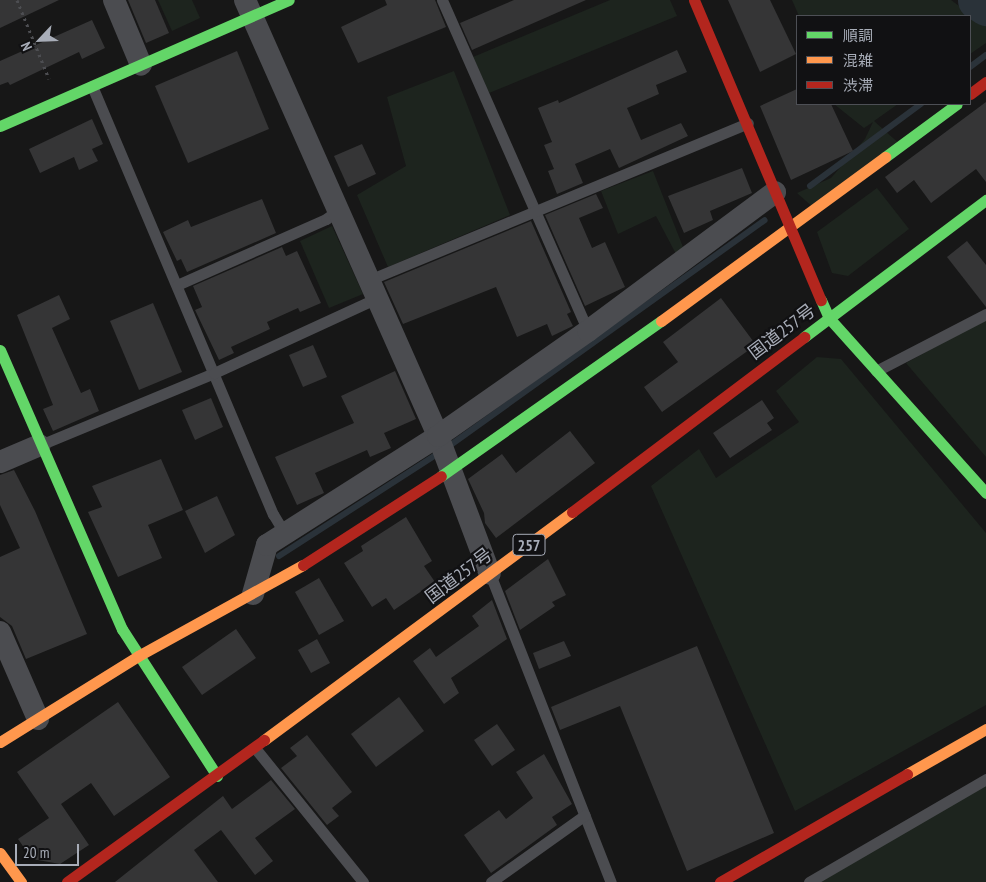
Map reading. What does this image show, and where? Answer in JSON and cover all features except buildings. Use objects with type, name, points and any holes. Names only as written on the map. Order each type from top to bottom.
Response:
[{"type":"main road","points":[[0,126],[141,65],[248,8],[289,0]]},
{"type":"main road","points":[[694,0],[748,123],[775,192],[829,318],[986,493]]},
{"type":"main road","points":[[971,93],[986,82]]},
{"type":"main road","points":[[0,742],[138,656],[253,594],[449,470],[697,296],[789,225],[956,105]]},
{"type":"main road","name":"国道257号","points":[[67,882],[217,776],[490,574],[986,200]]},
{"type":"main road","points":[[0,350],[122,629],[217,776]]},
{"type":"main road","points":[[720,882],[986,729]]},
{"type":"main road","points":[[0,853],[21,882]]},
{"type":"street","points":[[114,0],[141,65]]},
{"type":"street","points":[[248,8],[438,436],[449,470],[490,574]]},
{"type":"street","points":[[253,594],[267,545],[438,436],[588,331],[775,192]]},
{"type":"street","points":[[0,462],[40,445]]},
{"type":"street","points":[[0,632],[38,719]]},
{"type":"lane","points":[[442,0],[588,331]]},
{"type":"lane","points":[[92,86],[273,514],[285,534]]},
{"type":"lane","points":[[40,445],[214,373],[373,289],[534,212],[748,123]]},
{"type":"lane","points":[[177,285],[326,219],[338,210]]},
{"type":"lane","points":[[876,370],[986,314]]},
{"type":"lane","points":[[490,574],[611,882]]},
{"type":"lane","points":[[255,748],[363,882]]},
{"type":"lane","points":[[808,882],[986,778]]},
{"type":"lane","points":[[492,882],[585,815]]},
{"type":"path","points":[[18,0],[58,101]]},
{"type":"shaded area","points":[[158,0],[192,0],[200,18],[172,31]]},
{"type":"shaded area","points":[[610,0],[670,0],[677,16],[489,93],[473,57]]},
{"type":"shaded area","points":[[792,0],[951,0],[986,26],[986,43],[971,53],[971,15],[799,15]]},
{"type":"shaded area","points":[[454,71],[510,215],[388,267],[357,195],[406,166],[387,97]]},
{"type":"shaded area","points":[[835,105],[897,105],[874,121],[902,146],[815,209],[797,193],[831,178],[865,139],[873,122],[864,128]]},
{"type":"shaded area","points":[[653,171],[683,247],[676,254],[656,216],[618,234],[601,191]]},
{"type":"shaded area","points":[[877,188],[909,229],[848,276],[832,273],[817,232]]},
{"type":"shaded area","points":[[332,226],[363,294],[329,308],[300,241]]},
{"type":"shaded area","points":[[986,319],[986,457],[906,363]]},
{"type":"shaded area","points":[[817,357],[841,359],[986,533],[986,705],[795,811],[651,486],[699,449],[716,478],[799,422],[776,391]]},
{"type":"shaded area","points":[[986,785],[986,882],[820,882]]},
{"type":"waterway","points":[[977,0],[986,6]]},
{"type":"waterway","points":[[971,66],[986,55]]},
{"type":"waterway","points":[[810,186],[920,105]]},
{"type":"waterway","points":[[279,556],[445,449],[765,220]]},
{"type":"traffic: fast","points":[[0,126],[289,0]]},
{"type":"traffic: fast","points":[[885,157],[956,105]]},
{"type":"traffic: fast","points":[[804,337],[986,200]]},
{"type":"traffic: fast","points":[[821,300],[829,318],[986,493]]},
{"type":"traffic: fast","points":[[441,476],[661,321]]},
{"type":"traffic: fast","points":[[0,350],[122,629],[217,776]]},
{"type":"traffic: slow","points":[[661,321],[885,157]]},
{"type":"traffic: slow","points":[[264,740],[572,512]]},
{"type":"traffic: slow","points":[[0,742],[138,656],[303,565]]},
{"type":"traffic: slow","points":[[907,774],[986,729]]},
{"type":"traffic: slow","points":[[0,853],[21,882]]},
{"type":"traffic: jam","points":[[694,0],[821,300]]},
{"type":"traffic: jam","points":[[971,93],[986,82]]},
{"type":"traffic: jam","points":[[572,512],[804,337]]},
{"type":"traffic: jam","points":[[303,565],[441,476]]},
{"type":"traffic: jam","points":[[67,882],[264,740]]},
{"type":"traffic: jam","points":[[720,882],[907,774]]}]
